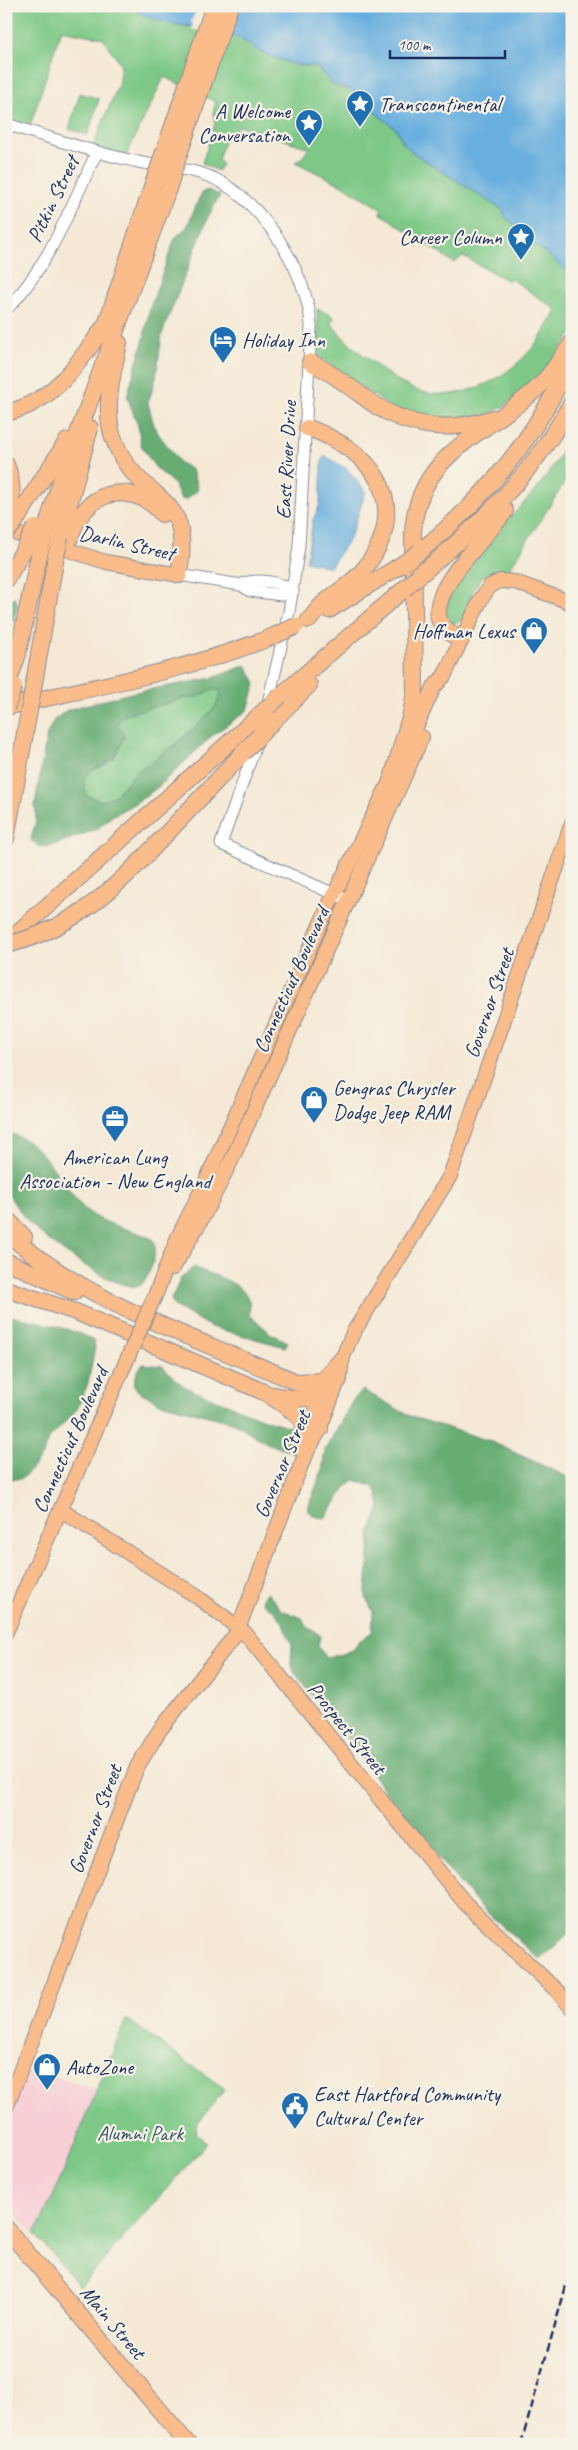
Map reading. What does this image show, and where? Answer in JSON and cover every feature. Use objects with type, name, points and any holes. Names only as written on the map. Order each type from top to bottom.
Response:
[{"type":"highway","points":[[6,839],[30,711],[41,637],[46,553],[52,534],[62,474],[193,91],[214,6]]},
{"type":"highway","points":[[193,91],[230,6]]},
{"type":"highway","points":[[52,534],[67,441],[106,324],[160,188]]},
{"type":"highway","points":[[160,188],[150,250],[84,448],[28,605],[8,690],[6,707],[154,675],[213,658],[274,636],[361,592],[419,552],[463,514],[508,465],[547,409],[572,358]]},
{"type":"highway","points":[[6,413],[32,404],[56,387],[72,372],[106,324]]},
{"type":"highway","points":[[121,335],[109,396],[112,432],[119,451],[128,465],[168,505],[178,520],[182,543],[173,574]]},
{"type":"highway","points":[[393,775],[411,714],[416,687],[413,533],[417,502],[424,484],[439,465],[542,384],[572,344]]},
{"type":"highway","points":[[310,362],[336,376],[384,410],[409,422],[456,427],[476,423],[502,414]]},
{"type":"highway","points":[[461,640],[446,629],[439,620],[439,608],[443,598],[468,554],[504,513],[525,474],[572,402]]},
{"type":"highway","points":[[302,623],[324,602],[355,579],[370,560],[383,533],[386,507],[381,485],[368,464],[331,438],[307,428]]},
{"type":"highway","points":[[8,526],[67,441]]},
{"type":"highway","points":[[6,464],[12,491],[8,526]]},
{"type":"highway","points":[[6,944],[280,696],[486,518],[525,474]]},
{"type":"highway","points":[[52,534],[78,519],[94,501],[114,494],[135,495],[156,507],[168,524],[173,574]]},
{"type":"highway","points":[[6,580],[46,553]]},
{"type":"highway","points":[[6,944],[35,936],[80,914],[113,889],[304,689],[359,640],[375,615]]},
{"type":"highway","points":[[8,690],[129,675],[154,675]]},
{"type":"highway","points":[[6,955],[44,908]]},
{"type":"highway","points":[[6,1218],[37,1250],[78,1284]]},
{"type":"highway","points":[[6,1232],[37,1257],[78,1284],[105,1298],[296,1382],[312,1398],[318,1409],[320,1429]]},
{"type":"highway","points":[[6,1261],[82,1295],[105,1298]]},
{"type":"highway","points":[[6,1289],[89,1317],[264,1392],[288,1408],[301,1420],[307,1434],[305,1455]]},
{"type":"highway","points":[[6,1297],[30,1296]]},
{"type":"highway","points":[[296,1382],[322,1381],[342,1359]]},
{"type":"highway","points":[[264,1392],[297,1399],[312,1398],[327,1390],[339,1380]]},
{"type":"highway","name":"Main Street","points":[[6,2228],[188,2444]]},
{"type":"main road","name":"Darlin Street","points":[[8,526],[112,563],[173,574]]},
{"type":"main road","name":"Connecticut Boulevard","points":[[6,1632],[158,1291],[178,1237],[206,1181],[334,894],[434,687],[444,676],[484,593],[497,582],[515,582],[572,603]]},
{"type":"main road","name":"Connecticut Boulevard","points":[[158,1291],[204,1216],[222,1182],[442,692],[444,676]]},
{"type":"main road","name":"Governor Street","points":[[6,2108],[136,1767],[159,1731],[231,1642],[239,1627],[305,1455],[320,1429],[339,1380],[342,1359],[363,1315],[450,1176],[572,823]]},
{"type":"main road","name":"Prospect Street","points":[[61,1510],[196,1596],[239,1627],[465,1903],[557,1990],[572,2008]]},
{"type":"street","name":"East River Drive","points":[[6,124],[96,152],[202,174],[226,185],[249,203],[275,235],[301,284],[311,319],[310,362],[301,529],[293,591],[266,712],[221,844],[348,901]]},
{"type":"street","name":"Pitkin Street","points":[[6,310],[26,289],[43,263],[96,152]]},
{"type":"street","name":"Darlin Street","points":[[173,574],[241,585],[252,581],[283,585],[293,591]]},
{"type":"shaded area","points":[[29,2068],[96,2090],[55,2192],[35,2234],[6,2204],[6,2123]]},
{"type":"green space","points":[[6,6],[131,6],[136,11],[165,22],[236,36],[259,51],[293,65],[317,67],[339,88],[349,89],[362,96],[376,113],[396,129],[403,143],[416,155],[503,210],[510,221],[532,237],[534,245],[553,257],[572,274],[572,332],[570,336],[539,378],[503,407],[487,415],[464,421],[403,416],[319,357],[317,309],[333,316],[334,319],[330,321],[347,341],[401,383],[426,393],[443,394],[477,388],[509,370],[534,346],[557,310],[510,278],[508,281],[463,256],[454,263],[380,213],[382,210],[344,186],[295,162],[302,158],[309,148],[238,125],[234,133],[224,142],[218,160],[222,164],[218,171],[202,163],[215,124],[213,112],[216,102],[164,77],[126,156],[92,149],[118,85],[121,65],[103,38],[61,30],[29,129],[6,122]]},
{"type":"green space","points":[[80,93],[99,99],[88,135],[69,129]]},
{"type":"green space","points":[[208,190],[220,195],[208,217],[162,334],[156,378],[148,403],[155,429],[180,463],[192,470],[198,490],[186,500],[181,499],[174,484],[155,467],[141,445],[138,426],[127,396],[143,342],[150,308],[175,238],[187,227],[199,198],[203,192]]},
{"type":"green space","points":[[572,435],[572,471],[508,571],[497,570],[482,578],[473,592],[462,620],[453,624],[445,618],[449,599],[457,581],[483,546],[541,483]]},
{"type":"green space","points":[[15,598],[18,605],[9,635],[6,660],[6,604]]},
{"type":"green space","points":[[246,665],[256,683],[248,710],[213,735],[158,787],[112,816],[97,829],[49,847],[39,846],[31,840],[36,820],[35,804],[47,734],[54,720],[67,710],[89,704],[131,693],[213,678]],"holes":[[[211,690],[219,690],[221,694],[216,706],[200,723],[172,747],[135,773],[115,796],[101,801],[86,795],[84,779],[91,771],[114,758],[124,738],[117,725],[119,720],[128,713],[180,699],[197,697]]]},
{"type":"green space","points":[[211,690],[219,690],[221,694],[216,706],[200,723],[172,747],[135,773],[115,796],[101,801],[86,795],[83,779],[91,771],[106,764],[121,743],[118,728],[119,720],[134,712]]},
{"type":"green space","points":[[6,1133],[20,1137],[43,1155],[70,1192],[90,1213],[105,1222],[154,1240],[155,1251],[152,1264],[141,1285],[132,1286],[118,1283],[102,1275],[67,1254],[31,1225],[14,1204],[7,1190],[4,1170]]},
{"type":"green space","points":[[194,1267],[222,1278],[240,1288],[246,1295],[249,1303],[249,1314],[270,1333],[288,1342],[285,1347],[211,1327],[174,1306],[171,1299],[181,1278]]},
{"type":"green space","points":[[6,1315],[79,1334],[94,1342],[95,1347],[88,1383],[78,1408],[49,1439],[43,1455],[21,1479],[6,1479]]},
{"type":"green space","points":[[143,1364],[163,1366],[176,1380],[187,1388],[264,1419],[291,1427],[299,1440],[295,1453],[268,1444],[235,1423],[160,1403],[138,1391],[134,1385],[137,1372]]},
{"type":"green space","points":[[363,1390],[410,1416],[490,1441],[572,1479],[572,1930],[542,1958],[538,1958],[480,1906],[386,1794],[367,1765],[294,1672],[291,1661],[292,1645],[282,1621],[274,1611],[262,1602],[264,1595],[268,1593],[282,1610],[302,1618],[307,1627],[320,1635],[318,1646],[325,1657],[342,1654],[354,1649],[358,1642],[372,1632],[373,1612],[366,1598],[366,1591],[371,1530],[380,1507],[377,1492],[372,1486],[354,1480],[346,1487],[325,1518],[316,1517],[307,1510],[322,1471],[325,1450],[353,1400]]},
{"type":"green space","name":"Alumni Park","points":[[126,2019],[225,2089],[196,2126],[197,2134],[207,2143],[80,2287],[35,2234],[55,2192]]},
{"type":"water","points":[[131,6],[572,6],[572,274],[534,245],[532,237],[506,218],[503,210],[416,155],[405,145],[396,129],[376,113],[362,96],[352,90],[332,84],[317,67],[281,60],[259,51],[239,38],[223,32],[154,19],[142,14]]},
{"type":"water","points":[[325,456],[347,469],[366,491],[350,538],[330,567],[306,561],[313,520],[320,504],[322,462]]},
{"type":"pier","points":[[199,6],[240,6],[229,38],[191,29],[193,24],[191,21]]},
{"type":"railway","points":[[521,2444],[572,2265]]},
{"type":"place","name":"Transcontinental","points":[[360,128]]},
{"type":"place","name":"A Welcome Conversation","points":[[309,147]]},
{"type":"place","name":"Career Column","points":[[521,261]]},
{"type":"place","name":"Holiday Inn","points":[[223,364]]},
{"type":"place","name":"Hoffman Lexus","points":[[534,655]]},
{"type":"place","name":"Gengras Chrysler Dodge Jeep RAM","points":[[314,1124]]},
{"type":"place","name":"American Lung Association - New England","points":[[115,1143]]},
{"type":"place","name":"AutoZone","points":[[47,2091]]},
{"type":"place","name":"East Hartford Community Cultural Center","points":[[295,2130]]}]
